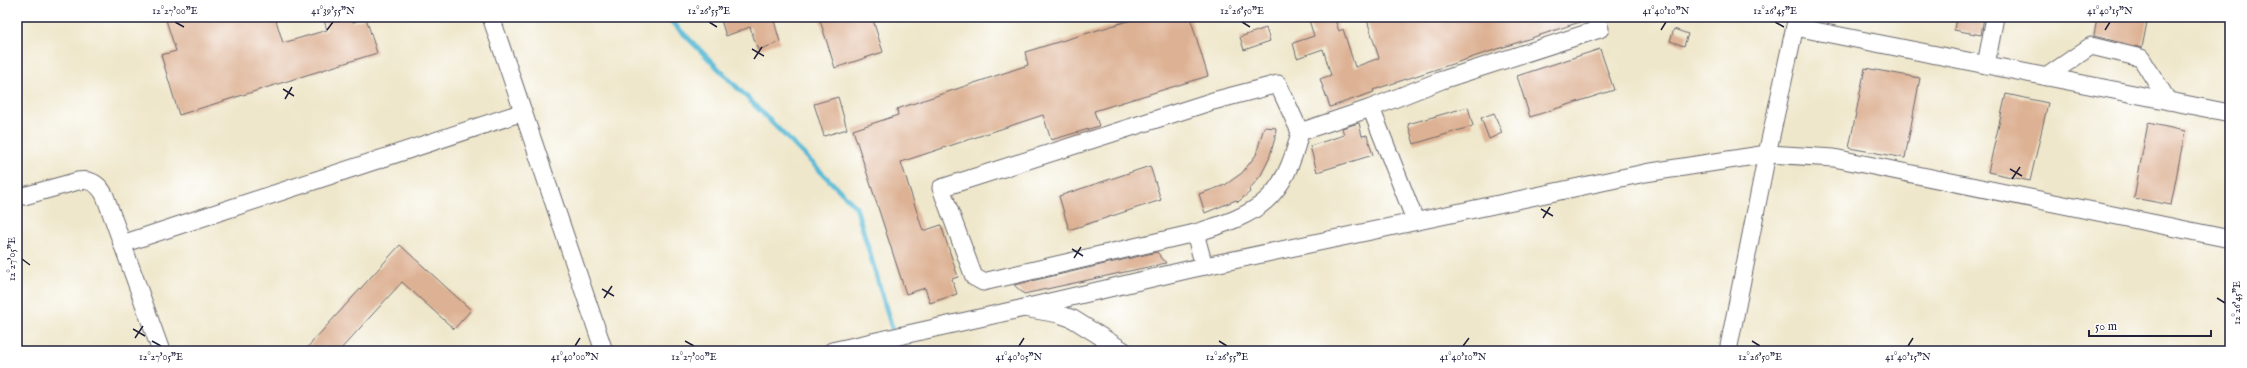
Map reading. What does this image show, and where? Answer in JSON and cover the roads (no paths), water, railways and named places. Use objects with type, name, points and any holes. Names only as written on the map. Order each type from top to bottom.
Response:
[{"type":"lane","points":[[491,17],[604,351]]},
{"type":"lane","points":[[1300,132],[1371,108],[1442,80],[1600,28],[1596,17]]},
{"type":"lane","points":[[1986,65],[1995,17]]},
{"type":"lane","points":[[1728,351],[1767,154],[1796,22],[1986,65],[2230,113]]},
{"type":"lane","points":[[2046,77],[2092,46],[2141,58],[2168,101]]},
{"type":"lane","points":[[1278,84],[1300,132],[1291,164],[1278,187],[1261,206],[1223,224],[1195,233],[983,282],[974,277],[941,188],[1213,101],[1278,84]]},
{"type":"lane","points":[[1371,108],[1415,220]]},
{"type":"lane","points":[[122,244],[523,112]]},
{"type":"lane","points":[[832,351],[1204,266],[1415,220],[1645,172],[1767,154],[1834,158],[2230,239]]},
{"type":"lane","points":[[17,195],[24,196],[78,180],[92,182],[105,196],[160,351]]},
{"type":"lane","points":[[1195,233],[1204,266]]},
{"type":"lane","points":[[1024,308],[1059,314],[1073,319],[1124,351]]},
{"type":"waterway","points":[[667,17],[856,207],[892,328]]}]
